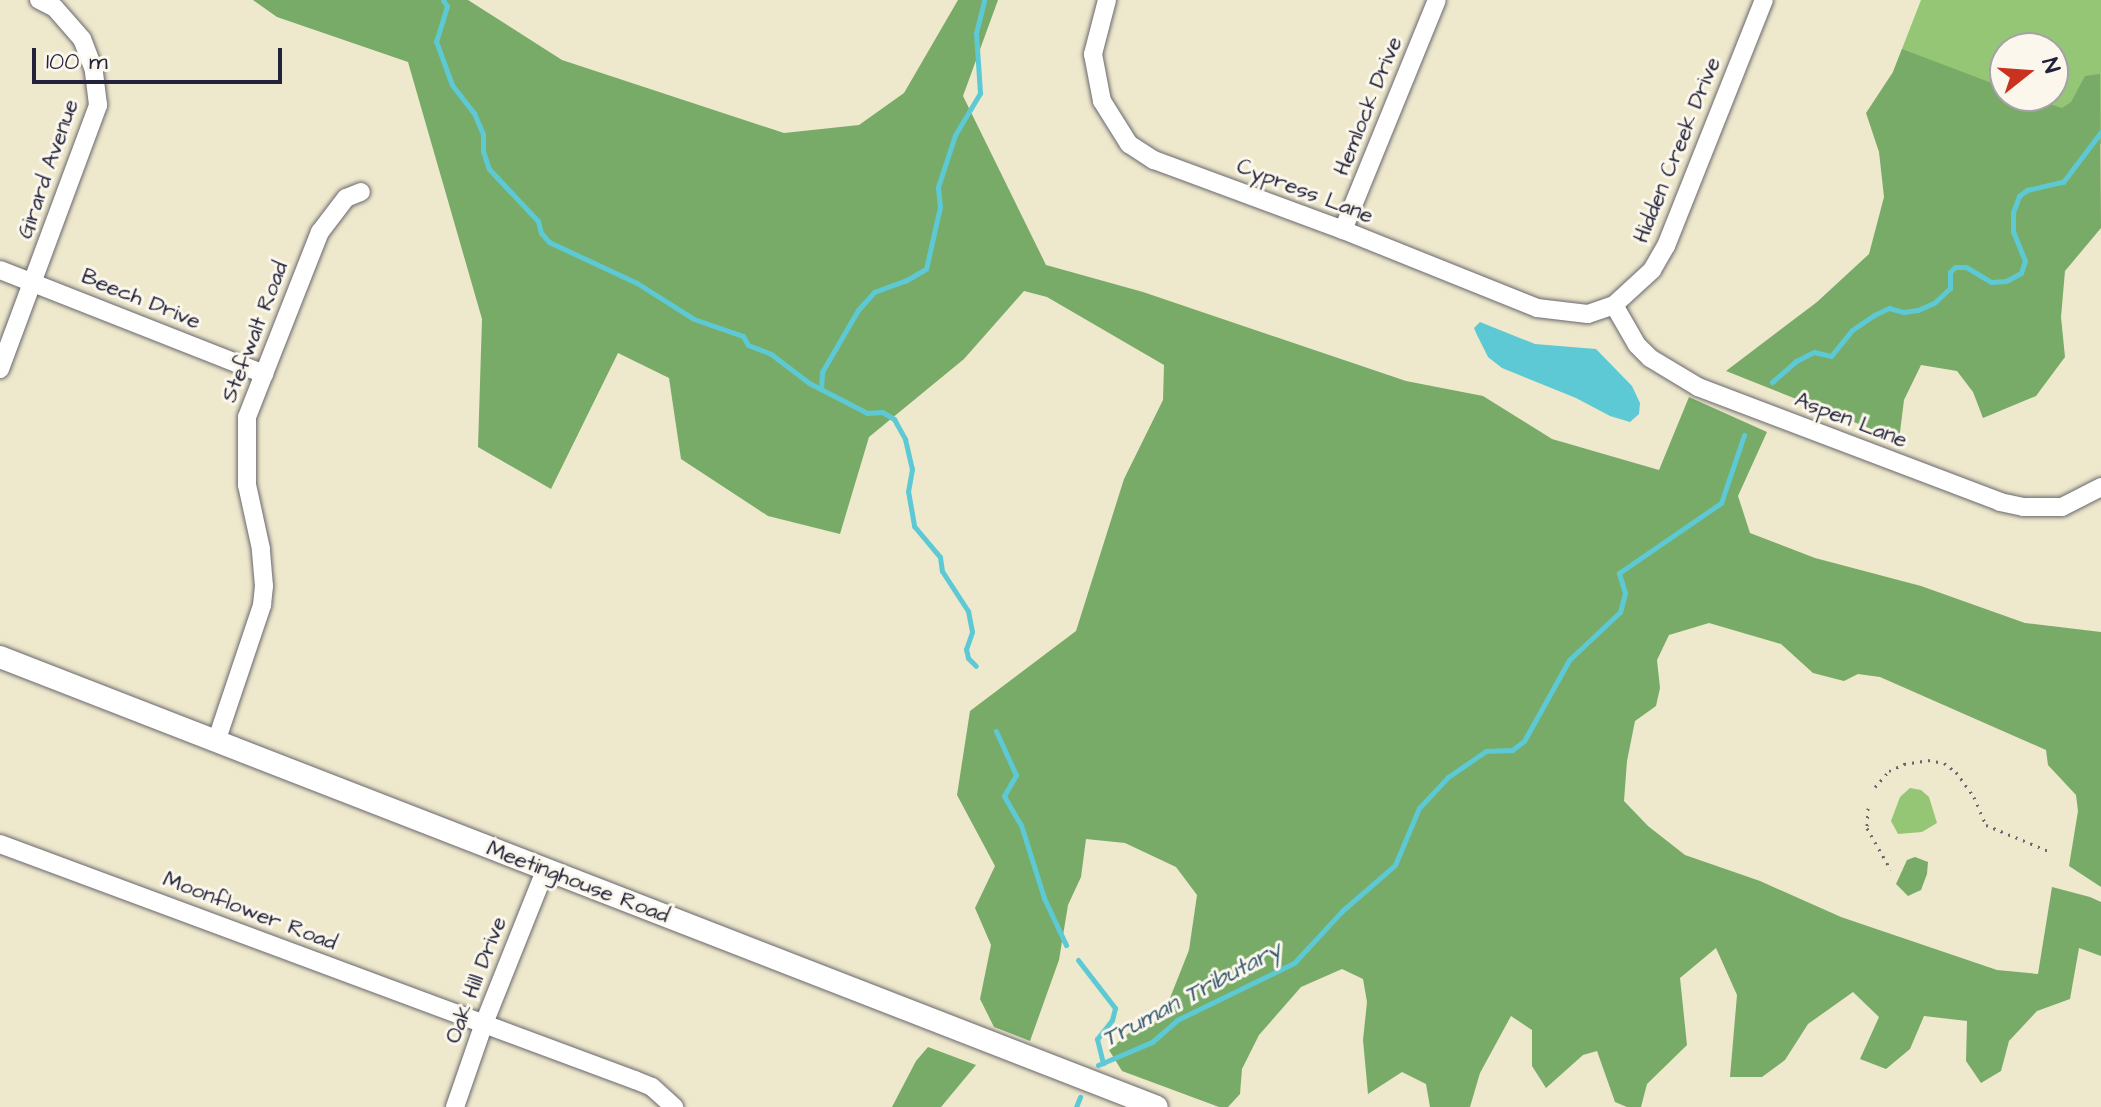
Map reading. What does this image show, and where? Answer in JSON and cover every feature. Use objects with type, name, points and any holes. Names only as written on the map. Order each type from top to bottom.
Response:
[{"type":"street","name":"Girard Avenue","points":[[0,369],[98,105],[94,70],[82,39],[55,8],[39,0]]},
{"type":"street","name":"Cypress Lane","points":[[1107,0],[1093,54],[1102,101],[1129,144],[1154,160],[1343,230],[1537,308],[1588,314],[1614,305]]},
{"type":"street","name":"Hemlock Drive","points":[[1343,230],[1437,0]]},
{"type":"street","name":"Hidden Creek Drive","points":[[1614,305],[1652,270],[1666,246],[1764,0]]},
{"type":"street","name":"Stefwalt Road","points":[[216,742],[262,605],[263,566],[247,485],[247,417],[320,232],[346,198],[361,192]]},
{"type":"street","name":"Beech Drive","points":[[0,270],[264,374]]},
{"type":"street","name":"Aspen Lane","points":[[1614,305],[1637,345],[1650,358],[1698,387],[2000,502],[2033,508],[2062,507],[2101,487]]},
{"type":"street","name":"Meetinghouse Road","points":[[0,657],[1157,1107]]},
{"type":"street","name":"Moonflower Road","points":[[0,844],[635,1080],[652,1087],[674,1107]]},
{"type":"street","name":"Oak Hill Drive","points":[[455,1107],[483,1026],[545,871]]},
{"type":"path","points":[[1875,787],[1889,771],[1904,764],[1928,760],[1944,763],[1956,772],[1974,797],[1986,825],[2051,852]]},
{"type":"path","points":[[1868,808],[1867,828],[1891,870]]},
{"type":"green space","points":[[253,0],[468,0],[562,60],[784,133],[859,125],[904,93],[958,0],[998,0],[963,96],[1046,265],[1143,292],[1406,381],[1483,396],[1552,439],[1659,470],[1689,397],[1767,432],[1738,496],[1750,533],[1815,558],[1921,586],[2025,623],[2101,632],[2101,887],[2069,866],[2078,811],[2076,795],[2048,765],[2046,750],[1880,677],[1858,674],[1844,681],[1813,673],[1781,644],[1709,623],[1669,635],[1657,660],[1660,688],[1656,706],[1635,721],[1627,761],[1624,801],[1648,826],[1685,855],[1760,881],[1841,917],[1997,970],[2038,974],[2052,887],[2090,897],[2101,902],[2101,956],[2079,948],[2070,999],[2037,1011],[2009,1041],[2001,1071],[1981,1083],[1966,1061],[1967,1021],[1924,1016],[1910,1049],[1886,1069],[1860,1059],[1879,1017],[1853,992],[1808,1024],[1785,1060],[1762,1077],[1730,1077],[1737,995],[1716,948],[1680,978],[1687,1045],[1647,1084],[1641,1107],[1627,1107],[1615,1102],[1597,1051],[1583,1055],[1546,1088],[1532,1066],[1532,1030],[1511,1016],[1480,1073],[1470,1107],[1430,1107],[1426,1084],[1402,1072],[1368,1094],[1363,1040],[1367,1002],[1363,979],[1342,969],[1301,987],[1259,1035],[1242,1069],[1240,1094],[1228,1107],[1219,1107],[1122,1071],[1109,1050],[1170,998],[1189,950],[1197,895],[1176,867],[1125,843],[1086,839],[1081,877],[1068,905],[1059,960],[1030,1041],[994,1027],[980,999],[991,945],[975,908],[995,866],[957,795],[970,711],[1076,631],[1124,479],[1163,400],[1164,365],[1047,297],[1024,291],[964,359],[869,437],[840,534],[768,516],[681,459],[669,378],[618,353],[551,489],[478,447],[482,319],[408,62],[277,17]]},
{"type":"green space","points":[[1921,0],[2101,0],[2101,144],[2009,112],[2069,112],[2069,32],[1989,32],[1989,105],[1893,72]]},
{"type":"green space","points":[[1902,49],[1989,82],[1989,112],[2069,112],[2069,103],[2085,76],[2100,74],[2101,228],[2065,271],[2061,317],[2065,357],[2036,396],[1983,418],[1973,392],[1957,371],[1921,365],[1904,400],[1899,440],[1726,371],[1817,302],[1869,254],[1884,197],[1879,152],[1866,113],[1893,72]]},
{"type":"green space","points":[[1910,788],[1921,790],[1929,797],[1937,823],[1922,832],[1898,834],[1891,821],[1900,797]]},
{"type":"green space","points":[[1915,857],[1928,862],[1927,874],[1921,890],[1908,896],[1896,884],[1907,860]]},
{"type":"green space","points":[[928,1047],[976,1065],[941,1107],[892,1107],[916,1061]]},
{"type":"water","points":[[1480,322],[1535,344],[1596,349],[1632,386],[1640,403],[1639,414],[1630,422],[1610,416],[1576,398],[1502,368],[1488,357],[1477,335],[1474,328]]},
{"type":"waterway","points":[[443,0],[447,6],[436,41],[452,85],[474,113],[483,134],[483,151],[489,169],[538,221],[541,233],[549,242],[637,283],[694,319],[743,336],[748,345],[771,354],[809,383],[867,413],[882,412],[894,419],[905,439],[912,469],[908,491],[914,526],[940,557],[942,571],[968,611],[972,632],[966,649],[968,658],[976,666]]},
{"type":"waterway","points":[[821,388],[822,372],[858,310],[874,292],[905,281],[926,269],[940,207],[938,187],[955,135],[980,93],[976,33],[984,0]]},
{"type":"waterway","name":"Truman Tributary","points":[[1772,382],[1796,361],[1814,352],[1831,356],[1852,330],[1874,315],[1889,308],[1903,312],[1934,303],[1950,288],[1950,272],[1955,267],[1966,267],[1991,282],[2006,281],[2021,273],[2025,261],[2013,232],[2013,212],[2019,196],[2027,190],[2063,182],[2101,132]]},
{"type":"waterway","name":"Truman Tributary","points":[[1098,1065],[1152,1042],[1177,1020],[1294,963],[1342,911],[1395,865],[1419,808],[1448,777],[1486,751],[1512,750],[1524,741],[1569,660],[1620,612],[1625,593],[1619,573],[1721,503],[1744,435]]},
{"type":"waterway","points":[[996,731],[1016,775],[1004,796],[1021,825],[1044,898],[1066,945]]},
{"type":"waterway","points":[[1078,960],[1115,1008],[1112,1020],[1097,1039],[1103,1063]]},
{"type":"waterway","points":[[1076,1107],[1080,1097]]}]
